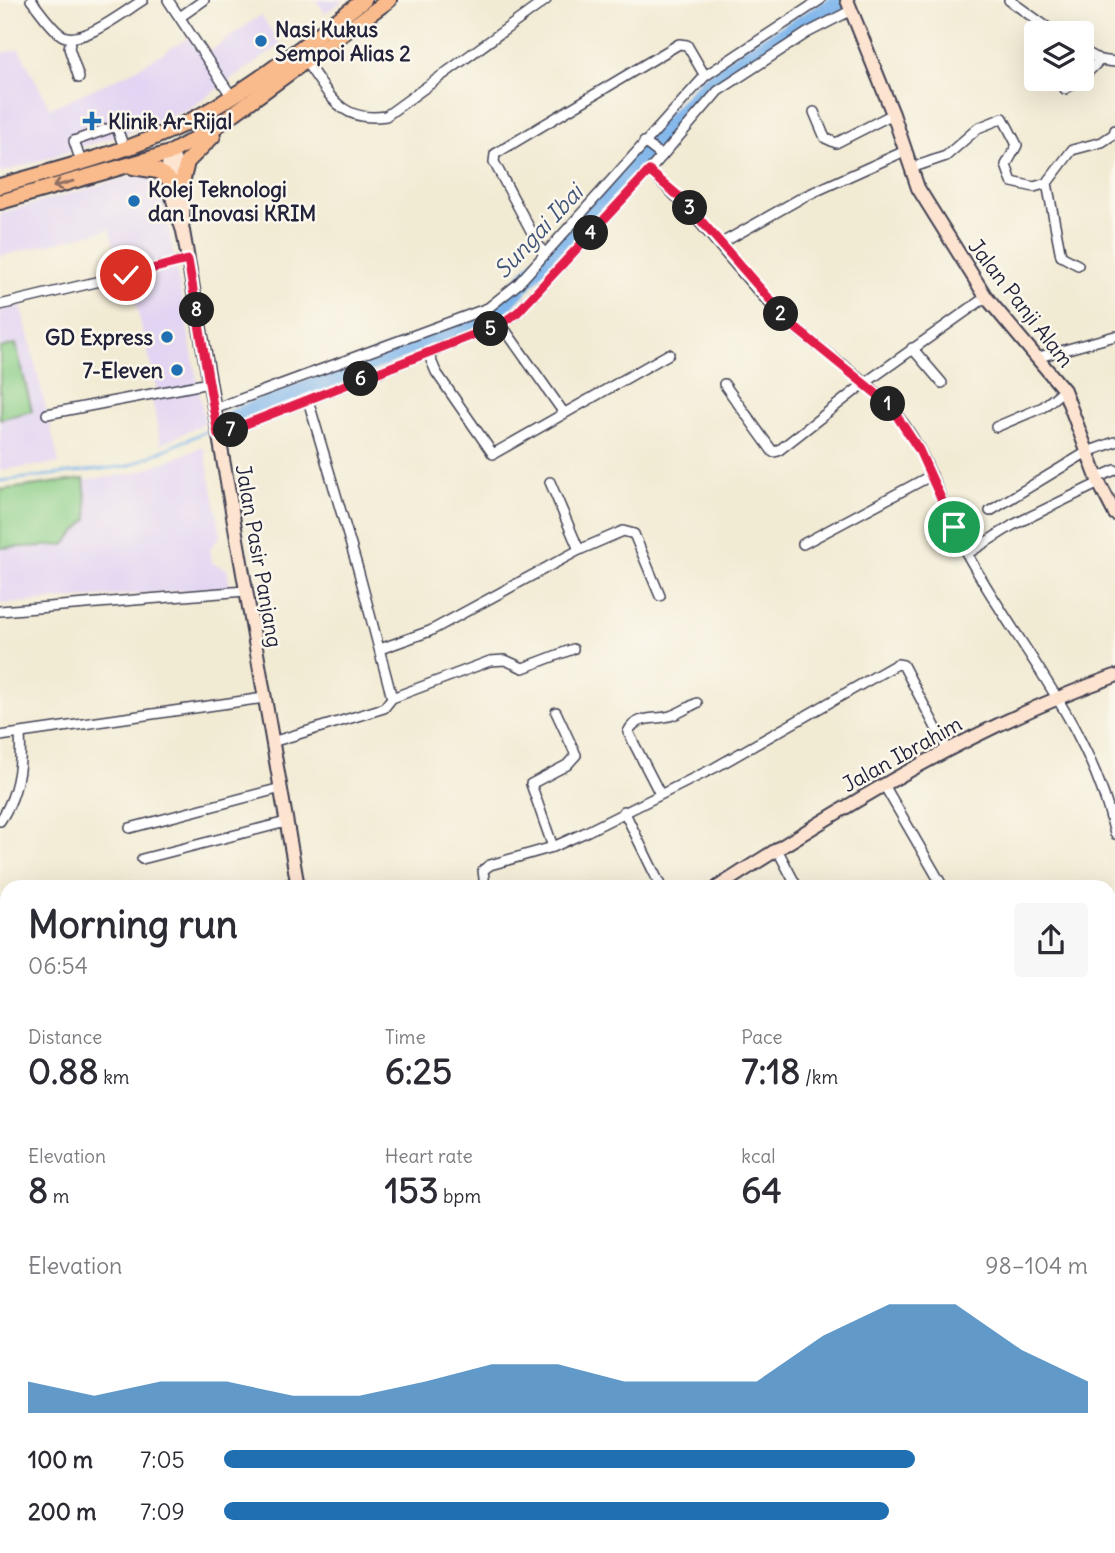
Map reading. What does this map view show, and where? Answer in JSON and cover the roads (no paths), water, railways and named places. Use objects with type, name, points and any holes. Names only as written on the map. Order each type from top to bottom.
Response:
[{"type":"highway","points":[[170,153],[176,140],[364,0]]},
{"type":"highway","points":[[0,202],[170,153],[211,130],[389,0]]},
{"type":"highway","points":[[127,167],[147,167],[176,183],[193,155],[259,96]]},
{"type":"highway","points":[[0,186],[81,162],[187,123],[232,97]]},
{"type":"highway","points":[[81,162],[156,147],[170,153]]},
{"type":"main road","name":"Jalan Panji Alam","points":[[849,5],[893,114],[911,168],[933,215],[986,297],[1039,357],[1063,390],[1098,480],[1115,514]]},
{"type":"main road","name":"Jalan Pasir Panjang","points":[[170,153],[177,161],[176,183],[184,205],[183,231],[296,880]]},
{"type":"main road","name":"Jalan Ibrahim","points":[[729,880],[947,749],[1059,696],[1115,676]]},
{"type":"street","points":[[31,0],[61,36],[71,39],[83,36],[143,0]]},
{"type":"street","points":[[168,0],[232,97]]},
{"type":"street","points":[[180,17],[204,0]]},
{"type":"street","points":[[306,62],[344,111],[370,118],[386,116],[546,0]]},
{"type":"street","points":[[214,409],[488,308],[518,284],[705,76],[820,0]]},
{"type":"street","points":[[1009,0],[1038,21]]},
{"type":"street","points":[[218,435],[501,324],[518,312],[649,171],[659,154],[718,91],[849,5]]},
{"type":"street","points":[[71,39],[69,48],[79,78]]},
{"type":"street","points":[[544,255],[494,162],[495,154],[679,44],[687,45],[705,76]]},
{"type":"street","points":[[1094,57],[1115,62]]},
{"type":"street","points":[[1094,66],[1100,60]]},
{"type":"street","points":[[814,112],[825,138],[836,143],[893,114]]},
{"type":"street","points":[[911,168],[946,156],[978,128],[1003,118],[1017,145],[1006,165],[1012,182],[1034,187],[1047,183],[1072,150],[1102,142],[1114,134],[1115,130]]},
{"type":"street","points":[[81,162],[74,141],[116,126],[124,147]]},
{"type":"street","points":[[645,143],[659,154]]},
{"type":"street","points":[[720,244],[803,197],[905,150]]},
{"type":"street","points":[[649,171],[682,199],[793,326],[889,404],[908,431],[932,475],[967,554],[1059,696],[1100,780],[1115,834]]},
{"type":"street","points":[[1047,183],[1061,256],[1078,265]]},
{"type":"street","points":[[0,305],[188,260]]},
{"type":"street","points":[[724,384],[773,452],[912,348],[986,297]]},
{"type":"street","points":[[501,324],[564,413]]},
{"type":"street","points":[[1039,357],[1115,336]]},
{"type":"street","points":[[912,348],[942,383]]},
{"type":"street","points":[[428,353],[436,372],[494,454],[668,354]]},
{"type":"street","points":[[47,414],[209,383]]},
{"type":"street","points":[[996,427],[1043,408],[1063,390]]},
{"type":"street","points":[[308,400],[392,698]]},
{"type":"street","points":[[990,511],[1087,452],[1115,442]]},
{"type":"street","points":[[967,554],[1013,525],[1115,470]]},
{"type":"street","points":[[803,544],[932,475]]},
{"type":"street","points":[[550,482],[579,550]]},
{"type":"street","points":[[380,649],[430,631],[610,534],[631,531],[660,596]]},
{"type":"street","points":[[0,611],[245,591]]},
{"type":"street","points":[[272,742],[384,708],[392,698],[490,660],[505,660],[523,668],[573,649]]},
{"type":"street","points":[[484,880],[483,870],[490,865],[553,847],[716,767],[900,663],[947,749]]},
{"type":"street","points":[[0,736],[264,698]]},
{"type":"street","points":[[660,794],[628,732],[631,725],[639,720],[675,714],[697,703]]},
{"type":"street","points":[[553,847],[531,784],[567,765],[576,755],[556,712]]},
{"type":"street","points":[[0,821],[14,793],[22,764],[20,735]]},
{"type":"street","points":[[884,785],[939,880]]},
{"type":"street","points":[[131,828],[281,788]]},
{"type":"street","points":[[625,811],[659,880]]},
{"type":"street","points":[[142,859],[286,822]]},
{"type":"street","points":[[777,849],[793,880]]},
{"type":"waterway","name":"Sungai Ibai","points":[[226,421],[496,312],[707,85],[747,56],[840,2]]},
{"type":"waterway","points":[[0,481],[128,466],[207,431]]},
{"type":"place","name":"Nasi Kukus Sempoi Alias 2","points":[[261,41]]},
{"type":"place","name":"Klinik Ar-Rijal","points":[[92,121]]},
{"type":"place","name":"Kolej Teknologi dan Inovasi KRIM","points":[[134,201]]},
{"type":"place","name":"GD Express","points":[[167,337]]},
{"type":"place","name":"7-Eleven","points":[[177,370]]}]
